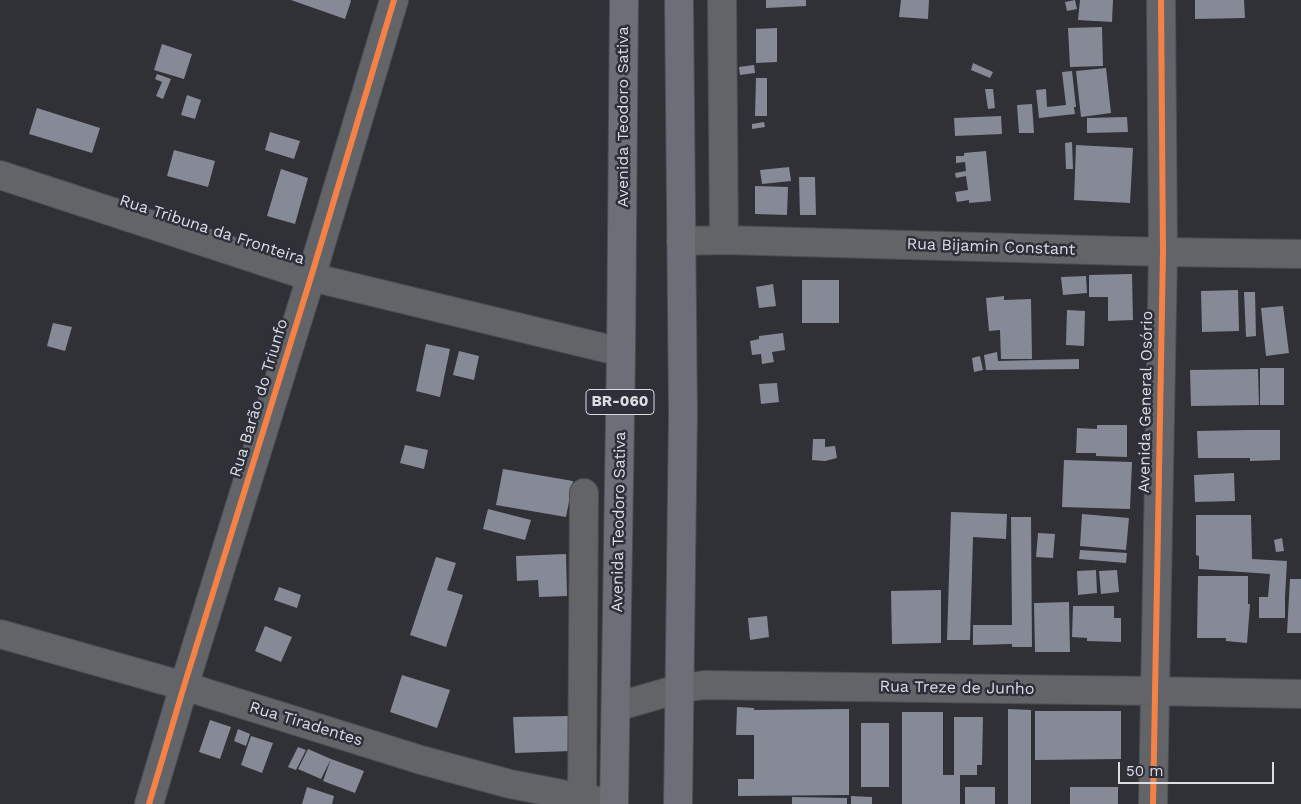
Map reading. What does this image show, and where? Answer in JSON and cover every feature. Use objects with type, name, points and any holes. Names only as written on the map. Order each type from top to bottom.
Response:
[{"type":"main road","name":"Avenida Teodoro Sativa","points":[[614,804],[624,0]]},
{"type":"main road","points":[[678,804],[683,414],[680,0]]},
{"type":"street","name":"Rua Barão do Triunfo","points":[[149,804],[394,0]]},
{"type":"street","points":[[722,0],[724,240]]},
{"type":"street","name":"Avenida General Osório","points":[[1153,804],[1163,252],[1161,0]]},
{"type":"street","name":"Rua Tribuna da Fronteira","points":[[0,175],[311,276],[621,352]]},
{"type":"street","name":"Rua Bijamin Constant","points":[[681,241],[724,240],[1301,254]]},
{"type":"street","points":[[583,801],[584,493]]},
{"type":"street","name":"Rua Tiradentes","points":[[0,634],[184,686],[421,760],[583,801],[614,804]]},
{"type":"street","name":"Rua Treze de Junho","points":[[616,707],[678,689],[704,684],[1301,694]]},
{"type":"building","points":[[291,0],[350,0],[351,1],[345,19]]},
{"type":"building","points":[[766,0],[806,0],[806,6],[766,8]]},
{"type":"building","points":[[901,0],[929,0],[928,19],[899,17]]},
{"type":"building","points":[[1075,0],[1077,9],[1067,11],[1065,2]]},
{"type":"building","points":[[1080,0],[1113,0],[1112,22],[1078,20]]},
{"type":"building","points":[[1195,0],[1244,0],[1245,18],[1195,19]]},
{"type":"building","points":[[1102,27],[1103,66],[1070,67],[1068,28]]},
{"type":"building","points":[[777,28],[777,62],[756,63],[756,29]]},
{"type":"building","points":[[162,44],[192,54],[184,79],[154,70]]},
{"type":"building","points":[[973,63],[993,72],[990,78],[971,70]]},
{"type":"building","points":[[754,65],[755,73],[740,75],[739,67]]},
{"type":"building","points":[[1106,68],[1111,113],[1081,117],[1076,71]]},
{"type":"building","points":[[1072,71],[1075,114],[1039,118],[1036,90],[1046,89],[1047,107],[1066,105],[1062,72]]},
{"type":"building","points":[[157,74],[171,79],[163,99],[156,96],[162,82],[155,79]]},
{"type":"building","points":[[756,78],[767,78],[767,116],[755,116]]},
{"type":"building","points":[[985,89],[993,89],[995,108],[988,109]]},
{"type":"building","points":[[187,95],[201,100],[195,119],[181,115]]},
{"type":"building","points":[[1032,104],[1034,133],[1019,133],[1017,105]]},
{"type":"building","points":[[37,108],[100,128],[92,153],[29,134]]},
{"type":"building","points":[[1001,116],[1002,134],[955,136],[954,118]]},
{"type":"building","points":[[1127,117],[1128,132],[1087,133],[1087,118]]},
{"type":"building","points":[[764,122],[765,127],[752,129],[752,124]]},
{"type":"building","points":[[270,132],[300,141],[294,159],[265,150]]},
{"type":"building","points":[[1072,142],[1073,169],[1066,169],[1065,143]]},
{"type":"building","points":[[1076,145],[1133,148],[1130,203],[1074,200]]},
{"type":"building","points":[[174,150],[215,161],[208,187],[167,176]]},
{"type":"building","points":[[986,151],[991,201],[969,203],[969,200],[957,202],[955,192],[968,190],[966,176],[956,178],[955,173],[966,171],[965,162],[956,163],[956,156],[964,156],[964,153]]},
{"type":"building","points":[[789,167],[791,181],[762,184],[760,170]]},
{"type":"building","points":[[281,169],[308,178],[295,224],[267,216]]},
{"type":"building","points":[[799,177],[815,177],[816,215],[800,215]]},
{"type":"building","points":[[755,186],[788,187],[787,215],[755,214]]},
{"type":"building","points":[[1132,274],[1133,320],[1108,321],[1108,297],[1089,297],[1089,275]]},
{"type":"building","points":[[1086,276],[1087,293],[1063,295],[1061,277]]},
{"type":"building","points":[[802,280],[839,280],[839,323],[802,323]]},
{"type":"building","points":[[773,284],[776,306],[759,308],[756,287]]},
{"type":"building","points":[[1238,290],[1239,331],[1202,332],[1201,291]]},
{"type":"building","points":[[1244,292],[1255,292],[1256,336],[1246,337]]},
{"type":"building","points":[[1004,296],[1004,300],[1031,299],[1032,359],[1001,359],[1000,330],[989,331],[986,298]]},
{"type":"building","points":[[1283,306],[1289,353],[1266,356],[1261,308]]},
{"type":"building","points":[[1067,310],[1085,311],[1084,346],[1066,345]]},
{"type":"building","points":[[53,323],[72,327],[65,351],[47,346]]},
{"type":"building","points":[[783,333],[785,350],[772,352],[774,362],[762,364],[761,354],[752,355],[750,341],[759,339],[759,336]]},
{"type":"building","points":[[426,344],[450,349],[440,397],[416,391]]},
{"type":"building","points":[[459,351],[479,356],[474,380],[453,375]]},
{"type":"building","points":[[997,352],[998,361],[1079,359],[1079,369],[986,370],[984,355]]},
{"type":"building","points":[[980,356],[983,370],[974,372],[972,358]]},
{"type":"building","points":[[1260,368],[1284,368],[1284,405],[1260,405]]},
{"type":"building","points":[[1258,369],[1259,405],[1191,406],[1190,370]]},
{"type":"building","points":[[777,383],[779,402],[761,404],[759,384]]},
{"type":"building","points":[[1097,425],[1127,425],[1127,457],[1096,456],[1096,453],[1076,453],[1077,428],[1097,429]]},
{"type":"building","points":[[1280,430],[1280,460],[1250,461],[1250,458],[1198,458],[1197,431]]},
{"type":"building","points":[[813,439],[825,439],[825,447],[835,446],[837,458],[825,461],[812,460]]},
{"type":"building","points":[[405,445],[428,450],[424,469],[400,463]]},
{"type":"building","points":[[1064,460],[1132,462],[1130,509],[1062,507]]},
{"type":"building","points":[[503,469],[573,481],[566,517],[496,505]]},
{"type":"building","points":[[1234,473],[1235,501],[1195,502],[1194,475]]},
{"type":"building","points":[[488,509],[531,520],[525,540],[483,529]]},
{"type":"building","points":[[951,512],[1007,514],[1006,539],[973,537],[970,640],[947,640]]},
{"type":"building","points":[[1082,514],[1129,518],[1126,550],[1080,546]]},
{"type":"building","points":[[1196,515],[1251,515],[1252,559],[1287,561],[1285,618],[1259,618],[1259,597],[1268,597],[1270,574],[1199,569],[1199,556],[1196,555]]},
{"type":"building","points":[[1011,517],[1031,517],[1032,647],[1012,647],[1012,644],[973,645],[973,625],[1012,625]]},
{"type":"building","points":[[1038,533],[1055,534],[1053,558],[1036,557]]},
{"type":"building","points":[[1282,538],[1284,551],[1276,552],[1274,540]]},
{"type":"building","points":[[1080,550],[1127,553],[1126,563],[1079,559]]},
{"type":"building","points":[[566,554],[567,596],[539,597],[538,580],[517,581],[516,556]]},
{"type":"building","points":[[436,557],[456,563],[447,590],[463,595],[446,647],[410,635]]},
{"type":"building","points":[[1096,570],[1097,593],[1078,595],[1077,571]]},
{"type":"building","points":[[1117,570],[1119,592],[1101,594],[1099,571]]},
{"type":"building","points":[[1198,576],[1248,576],[1248,604],[1250,604],[1247,643],[1226,641],[1226,638],[1197,638]]},
{"type":"building","points":[[1290,579],[1301,579],[1301,633],[1287,633]]},
{"type":"building","points":[[279,587],[301,595],[297,608],[274,600]]},
{"type":"building","points":[[941,590],[941,643],[892,644],[891,591]]},
{"type":"building","points":[[1069,602],[1070,652],[1035,652],[1034,603]]},
{"type":"building","points":[[1073,606],[1114,606],[1114,618],[1121,618],[1121,642],[1087,641],[1087,638],[1072,637]]},
{"type":"building","points":[[767,616],[769,637],[750,640],[748,618]]},
{"type":"building","points":[[265,626],[292,637],[281,662],[255,651]]},
{"type":"building","points":[[402,675],[450,690],[437,728],[390,712]]},
{"type":"building","points":[[737,707],[754,708],[754,710],[849,709],[849,795],[738,796],[738,779],[754,779],[754,735],[736,735]]},
{"type":"building","points":[[1008,709],[1031,710],[1031,804],[1008,804]]},
{"type":"building","points":[[1035,711],[1121,711],[1121,759],[1035,760]]},
{"type":"building","points":[[902,712],[943,712],[943,775],[954,775],[954,717],[983,717],[982,765],[977,765],[977,775],[960,775],[960,804],[902,804]]},
{"type":"building","points":[[570,716],[571,751],[515,753],[513,717]]},
{"type":"building","points":[[210,720],[231,727],[220,759],[199,752]]},
{"type":"building","points":[[861,723],[889,723],[889,787],[861,787]]},
{"type":"building","points":[[238,729],[250,734],[246,746],[234,741]]},
{"type":"building","points":[[251,736],[273,743],[262,773],[241,765]]},
{"type":"building","points":[[298,747],[306,750],[296,770],[288,767]]},
{"type":"building","points":[[308,749],[331,759],[321,779],[298,769]]},
{"type":"building","points":[[331,759],[364,771],[355,793],[323,781]]},
{"type":"building","points":[[307,787],[334,796],[332,804],[302,804]]},
{"type":"building","points":[[965,787],[995,787],[995,804],[965,804]]},
{"type":"building","points":[[1070,787],[1118,787],[1118,804],[1070,804]]},
{"type":"building","points":[[851,796],[872,797],[872,804],[851,804]]},
{"type":"building","points":[[792,797],[847,798],[847,804],[792,804]]},
{"type":"cycle path","points":[[149,804],[394,0]]},
{"type":"cycle path","points":[[1153,804],[1163,252],[1161,0]]}]
